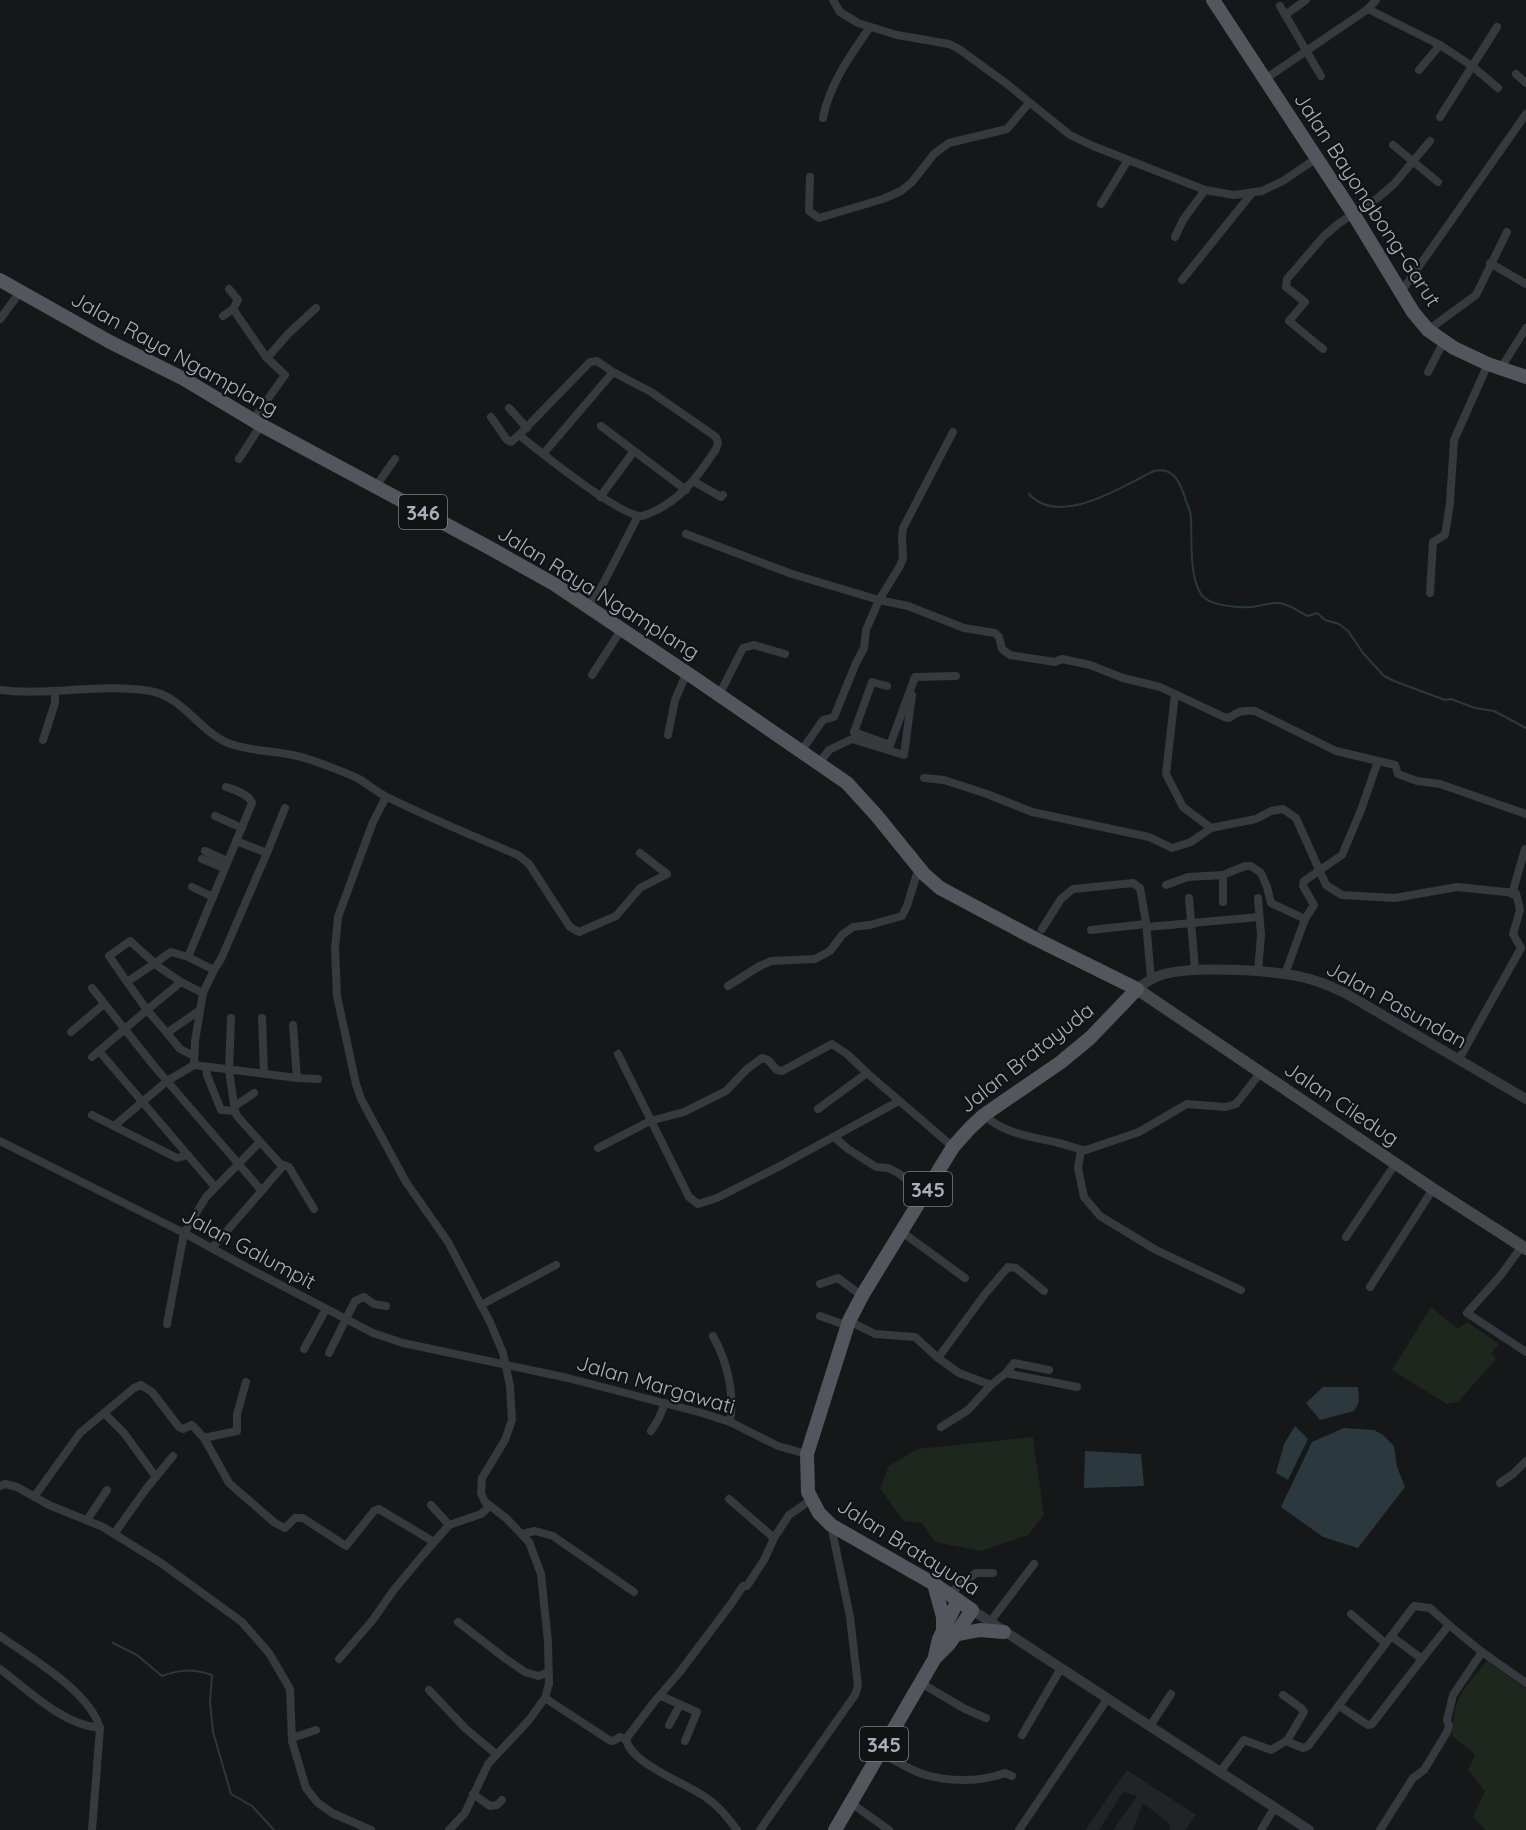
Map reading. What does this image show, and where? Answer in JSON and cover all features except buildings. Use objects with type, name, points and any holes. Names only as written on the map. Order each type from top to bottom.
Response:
[{"type":"main road","name":"Jalan Bayongbong-Garut","points":[[1213,0],[1268,77],[1413,312],[1428,330],[1444,341],[1495,366],[1526,377]]},
{"type":"main road","name":"Jalan Raya Ngamplang","points":[[0,280],[110,342],[184,379],[257,423],[488,547],[588,607],[843,779],[932,882],[961,902],[1137,988]]},
{"type":"main road","name":"Jalan Ciledug","points":[[1137,988],[1433,1189],[1524,1247]]},
{"type":"main road","name":"Jalan Bratayuda","points":[[972,1610],[934,1584],[831,1525],[819,1513],[811,1500],[807,1485],[807,1454],[848,1323],[861,1296],[953,1147],[984,1115],[1061,1062],[1090,1038],[1137,988]]},
{"type":"main road","name":"345","points":[[934,1584],[949,1633]]},
{"type":"main road","name":"345","points":[[949,1633],[953,1597]]},
{"type":"main road","name":"345","points":[[835,1830],[935,1658],[936,1648],[972,1610]]},
{"type":"main road","points":[[949,1633],[980,1630],[1004,1632]]},
{"type":"street","points":[[833,0],[840,12],[848,18],[870,27],[897,35],[949,44],[981,64],[1070,135],[1205,190],[1234,195],[1262,191],[1284,181],[1317,158]]},
{"type":"street","points":[[1285,15],[1306,0]]},
{"type":"street","points":[[1268,77],[1368,9],[1376,0]]},
{"type":"street","points":[[1280,6],[1321,75]]},
{"type":"street","points":[[1368,9],[1440,45],[1472,66],[1498,88]]},
{"type":"street","points":[[823,118],[834,88],[850,56],[870,27]]},
{"type":"street","points":[[1440,117],[1497,27]]},
{"type":"street","points":[[1419,70],[1440,45]]},
{"type":"street","points":[[1516,74],[1526,83]]},
{"type":"street","points":[[810,177],[809,211],[819,218],[883,199],[901,191],[912,182],[934,154],[949,143],[1007,129],[1029,103]]},
{"type":"street","points":[[1401,292],[1526,114]]},
{"type":"street","points":[[1323,349],[1289,321],[1305,302],[1286,287],[1286,282],[1323,237],[1394,183],[1430,141]]},
{"type":"street","points":[[1393,145],[1438,182]]},
{"type":"street","points":[[1101,204],[1128,160]]},
{"type":"street","points":[[1175,237],[1183,220],[1205,190]]},
{"type":"street","points":[[1182,280],[1252,193]]},
{"type":"street","points":[[1428,330],[1474,297],[1507,232]]},
{"type":"street","points":[[1490,263],[1526,284]]},
{"type":"street","points":[[223,316],[233,309],[238,299],[229,289]]},
{"type":"street","points":[[0,319],[20,292]]},
{"type":"street","points":[[267,358],[315,308]]},
{"type":"street","points":[[233,309],[267,358],[285,376],[239,459]]},
{"type":"street","points":[[1430,593],[1433,542],[1445,535],[1450,503],[1454,440],[1495,366],[1526,328]]},
{"type":"street","points":[[1428,372],[1444,341]]},
{"type":"street","points":[[491,417],[507,440],[511,442],[590,362],[597,361],[659,397],[716,437],[718,443],[686,490],[669,504],[649,514],[638,516],[600,497],[519,435]]},
{"type":"street","points":[[544,453],[613,372]]},
{"type":"street","points":[[509,408],[527,428]]},
{"type":"street","points":[[601,426],[686,490]]},
{"type":"street","points":[[802,750],[823,720],[834,717],[861,655],[866,630],[879,600],[903,558],[903,528],[953,432]]},
{"type":"street","points":[[600,497],[634,451]]},
{"type":"street","points":[[376,486],[395,459]]},
{"type":"street","points":[[588,607],[603,584],[638,516]]},
{"type":"street","points":[[686,534],[792,573],[879,600],[908,606],[964,628],[994,633],[999,637],[1002,649],[1010,655],[1055,662],[1062,659],[1090,665],[1123,678],[1160,687],[1229,718],[1238,711],[1255,711],[1336,751],[1395,765],[1396,773],[1400,775],[1417,781],[1440,784],[1526,814]]},
{"type":"street","points":[[592,675],[621,630]]},
{"type":"street","points":[[719,695],[743,648],[754,645],[785,654]]},
{"type":"street","points":[[668,735],[675,700],[687,672]]},
{"type":"street","points":[[915,677],[956,676]]},
{"type":"street","points":[[889,748],[915,677]]},
{"type":"street","points":[[853,736],[904,755],[915,677]]},
{"type":"street","points":[[825,766],[829,750],[853,736],[872,682],[887,686]]},
{"type":"street","points":[[0,690],[55,697],[94,689],[150,691],[161,694],[170,698],[215,736],[225,741],[247,748],[277,751],[306,758],[355,777],[386,797],[522,858],[570,927],[579,932],[616,916],[637,890],[667,874],[640,854]]},
{"type":"street","points":[[1175,694],[1166,774],[1182,807],[1211,828]]},
{"type":"street","points":[[43,740],[55,697]]},
{"type":"street","points":[[1285,974],[1305,919],[1314,905],[1303,885],[1305,879],[1342,855],[1346,849],[1378,761]]},
{"type":"street","points":[[924,778],[955,784],[987,794],[1032,812],[1149,837],[1172,848],[1191,842],[1211,828],[1256,819],[1271,811],[1283,809],[1296,818],[1315,873],[1326,885],[1342,895],[1395,898],[1457,888],[1516,893],[1521,910],[1513,934],[1521,948],[1459,1059]]},
{"type":"street","points":[[188,957],[252,801],[247,796],[226,787]]},
{"type":"street","points":[[386,797],[374,822],[338,917],[335,948],[337,996],[361,1099],[406,1182],[448,1242],[481,1305],[504,1364],[512,1420],[505,1440],[482,1478],[481,1493],[486,1510],[522,1534],[529,1542],[542,1574],[547,1624],[546,1674],[549,1684],[545,1698],[529,1720],[493,1752],[461,1820],[449,1830]]},
{"type":"street","points":[[114,1126],[167,1080],[194,1061],[203,993],[221,959],[285,808]]},
{"type":"street","points":[[215,816],[242,828]]},
{"type":"street","points":[[236,841],[267,853]]},
{"type":"street","points":[[1512,894],[1525,849]]},
{"type":"street","points":[[203,855],[225,865]]},
{"type":"street","points":[[1166,885],[1188,877],[1223,875],[1245,866],[1261,873],[1268,887],[1271,903],[1305,919]]},
{"type":"street","points":[[728,986],[771,961],[815,959],[830,951],[842,935],[853,927],[902,916],[919,867]]},
{"type":"street","points":[[1223,875],[1223,902]]},
{"type":"street","points":[[1042,929],[1061,899],[1073,889],[1133,883],[1140,888],[1147,925],[1152,978]]},
{"type":"street","points":[[192,887],[213,897]]},
{"type":"street","points":[[1189,898],[1196,969]]},
{"type":"street","points":[[1258,898],[1261,935],[1258,972]]},
{"type":"street","points":[[1091,930],[1259,917]]},
{"type":"street","points":[[203,993],[182,982],[154,962],[131,941],[122,944],[109,957],[147,1010],[180,1049],[194,1061],[206,1067],[229,1071],[318,1079]]},
{"type":"street","points":[[127,982],[171,952],[188,957],[214,970]]},
{"type":"street","name":"Jalan Pasundan","points":[[1137,988],[1152,978],[1164,974],[1196,969],[1285,974],[1325,984],[1345,993],[1526,1099]]},
{"type":"street","points":[[92,1057],[182,982]]},
{"type":"street","points":[[92,988],[261,1190]]},
{"type":"street","points":[[70,1032],[104,1004]]},
{"type":"street","points":[[167,1033],[200,1010]]},
{"type":"street","points":[[231,1018],[229,1071],[235,1108],[260,1142],[282,1166]]},
{"type":"street","points":[[262,1018],[264,1073]]},
{"type":"street","points":[[293,1025],[297,1078]]},
{"type":"street","points":[[598,1148],[650,1121],[684,1112],[726,1091],[747,1069],[762,1058],[768,1060],[777,1070],[782,1071],[831,1044],[834,1044],[953,1147]]},
{"type":"street","points":[[99,1051],[215,1187]]},
{"type":"street","points":[[618,1054],[689,1197],[698,1204],[717,1198],[899,1101]]},
{"type":"street","points":[[206,1067],[207,1075],[223,1111],[235,1108],[255,1093]]},
{"type":"street","points":[[984,1115],[1006,1131],[1081,1150],[1100,1147],[1139,1132],[1187,1104],[1226,1107],[1236,1104],[1261,1072]]},
{"type":"street","points":[[818,1109],[867,1073]]},
{"type":"street","points":[[92,1115],[177,1158],[188,1155]]},
{"type":"street","points":[[834,1137],[876,1167],[888,1168],[898,1173],[926,1193]]},
{"type":"street","name":"Jalan Galumpit","points":[[0,1141],[184,1233],[373,1333],[404,1343],[492,1361]]},
{"type":"street","points":[[166,1324],[184,1233],[206,1197],[260,1142]]},
{"type":"street","points":[[1081,1150],[1079,1179],[1084,1197],[1100,1216],[1156,1250],[1241,1290]]},
{"type":"street","points":[[1346,1237],[1396,1163]]},
{"type":"street","points":[[212,1248],[285,1164],[314,1209]]},
{"type":"street","points":[[1370,1287],[1433,1189]]},
{"type":"street","points":[[902,1232],[965,1278]]},
{"type":"street","points":[[1524,1247],[1467,1312],[1526,1353]]},
{"type":"street","points":[[481,1305],[556,1265]]},
{"type":"street","points":[[938,1359],[985,1294],[1008,1267],[1016,1268],[1044,1291]]},
{"type":"street","points":[[820,1284],[838,1278],[861,1296]]},
{"type":"street","points":[[329,1353],[355,1301],[364,1297],[374,1304],[386,1306]]},
{"type":"street","points":[[304,1349],[326,1309]]},
{"type":"street","points":[[820,1316],[848,1323],[875,1334],[915,1337],[938,1359],[959,1373],[991,1385]]},
{"type":"street","points":[[713,1336],[724,1359],[729,1381],[732,1407],[730,1422]]},
{"type":"street","name":"Jalan Margawati","points":[[492,1361],[568,1378],[730,1422],[778,1446],[807,1454]]},
{"type":"street","points":[[941,1427],[968,1410],[1014,1363],[1049,1370]]},
{"type":"street","points":[[1006,1373],[1077,1387]]},
{"type":"street","points":[[204,1438],[237,1431],[237,1414],[246,1382]]},
{"type":"street","points":[[36,1495],[74,1440],[123,1395],[143,1385],[152,1392],[179,1427],[183,1429],[192,1425],[204,1438],[229,1483],[285,1528],[295,1518],[303,1518],[346,1546],[375,1509],[379,1509],[434,1542]]},
{"type":"street","points":[[651,1431],[665,1403]]},
{"type":"street","points":[[104,1413],[124,1433],[156,1477]]},
{"type":"street","points":[[117,1531],[173,1456]]},
{"type":"street","points":[[1500,1483],[1526,1461]]},
{"type":"street","points":[[0,1486],[12,1485],[117,1531],[250,1630],[269,1653],[290,1689],[302,1777],[312,1797],[332,1813],[371,1830]]},
{"type":"street","points":[[89,1517],[107,1490]]},
{"type":"street","points":[[729,1499],[774,1538]]},
{"type":"street","points":[[626,1738],[661,1696],[731,1604],[742,1586],[747,1586],[789,1515],[811,1500]]},
{"type":"street","points":[[431,1505],[449,1526]]},
{"type":"street","points":[[339,1659],[449,1526],[486,1510]]},
{"type":"street","points":[[760,1830],[857,1690],[855,1647],[831,1525]]},
{"type":"street","points":[[522,1534],[534,1531],[553,1536],[634,1592]]},
{"type":"street","points":[[990,1622],[1034,1564]]},
{"type":"street","points":[[953,1597],[976,1573],[993,1573]]},
{"type":"street","points":[[1287,1741],[1306,1747],[1411,1608],[1418,1605],[1430,1608],[1482,1652],[1526,1682]]},
{"type":"street","name":"Jalan Bratayuda","points":[[972,1610],[1309,1830]]},
{"type":"street","points":[[1351,1614],[1388,1640],[1422,1659]]},
{"type":"street","points":[[458,1622],[525,1672],[538,1676],[546,1674]]},
{"type":"street","points":[[1339,1706],[1368,1725],[1372,1724],[1449,1625]]},
{"type":"street","points":[[0,1636],[72,1688],[96,1717],[92,1830]]},
{"type":"street","points":[[1380,1830],[1413,1778],[1424,1770],[1447,1732],[1449,1726],[1447,1720],[1453,1695],[1482,1652]]},
{"type":"street","points":[[1022,1735],[1061,1668]]},
{"type":"street","points":[[0,1669],[69,1720],[94,1728]]},
{"type":"street","points":[[921,1683],[965,1709],[986,1718]]},
{"type":"street","points":[[429,1690],[466,1729],[493,1752]]},
{"type":"street","points":[[1150,1726],[1171,1694]]},
{"type":"street","points":[[1220,1772],[1244,1740],[1272,1750],[1287,1741],[1304,1712],[1283,1695]]},
{"type":"street","points":[[661,1696],[697,1712],[685,1741]]},
{"type":"street","points":[[545,1698],[609,1740],[626,1738]]},
{"type":"street","points":[[1019,1830],[1108,1698]]},
{"type":"street","points":[[669,1725],[681,1706]]},
{"type":"street","points":[[295,1738],[316,1730]]},
{"type":"street","points":[[626,1738],[630,1749],[644,1761],[710,1799],[737,1830]]},
{"type":"street","points":[[880,1752],[927,1775],[981,1780],[1005,1773],[1012,1776]]},
{"type":"street","points":[[473,1794],[490,1806],[502,1800]]},
{"type":"street","points":[[850,1803],[889,1830]]},
{"type":"street","points":[[1261,1830],[1275,1807]]},
{"type":"shaded area","points":[[1431,1307],[1458,1329],[1467,1322],[1499,1344],[1491,1354],[1496,1359],[1458,1402],[1447,1404],[1392,1370]]},
{"type":"shaded area","points":[[1323,1387],[1358,1387],[1359,1402],[1354,1411],[1320,1420],[1306,1403]]},
{"type":"shaded area","points":[[1295,1426],[1308,1439],[1288,1480],[1276,1473],[1284,1444]]},
{"type":"shaded area","points":[[1344,1428],[1374,1430],[1383,1435],[1394,1446],[1397,1467],[1405,1487],[1358,1548],[1323,1537],[1281,1507],[1312,1442]]},
{"type":"shaded area","points":[[1033,1437],[1044,1515],[1028,1535],[981,1551],[935,1542],[922,1523],[903,1521],[880,1488],[889,1466],[917,1449]]},
{"type":"shaded area","points":[[1085,1451],[1141,1454],[1144,1486],[1084,1488]]},
{"type":"shaded area","points":[[1487,1661],[1526,1689],[1526,1830],[1485,1830],[1473,1817],[1485,1791],[1468,1770],[1475,1754],[1452,1736],[1457,1703],[1471,1680]]},
{"type":"shaded area","points":[[1127,1770],[1196,1815],[1185,1830],[1170,1830],[1170,1824],[1143,1803],[1133,1830],[1113,1830],[1137,1796],[1123,1792],[1099,1830],[1085,1830]]},
{"type":"waterway","points":[[1029,494],[1042,503],[1057,507],[1074,506],[1109,494],[1154,471],[1167,471],[1176,478],[1182,488],[1190,511],[1193,568],[1197,586],[1205,598],[1217,604],[1240,607],[1279,603],[1308,616],[1317,613],[1325,620],[1339,624],[1348,631],[1363,653],[1384,676],[1445,700],[1451,699],[1475,708],[1494,711],[1526,728]]},
{"type":"waterway","points":[[113,1643],[137,1655],[162,1676],[187,1671],[212,1675],[210,1702],[213,1732],[231,1794],[252,1806],[274,1830]]}]
